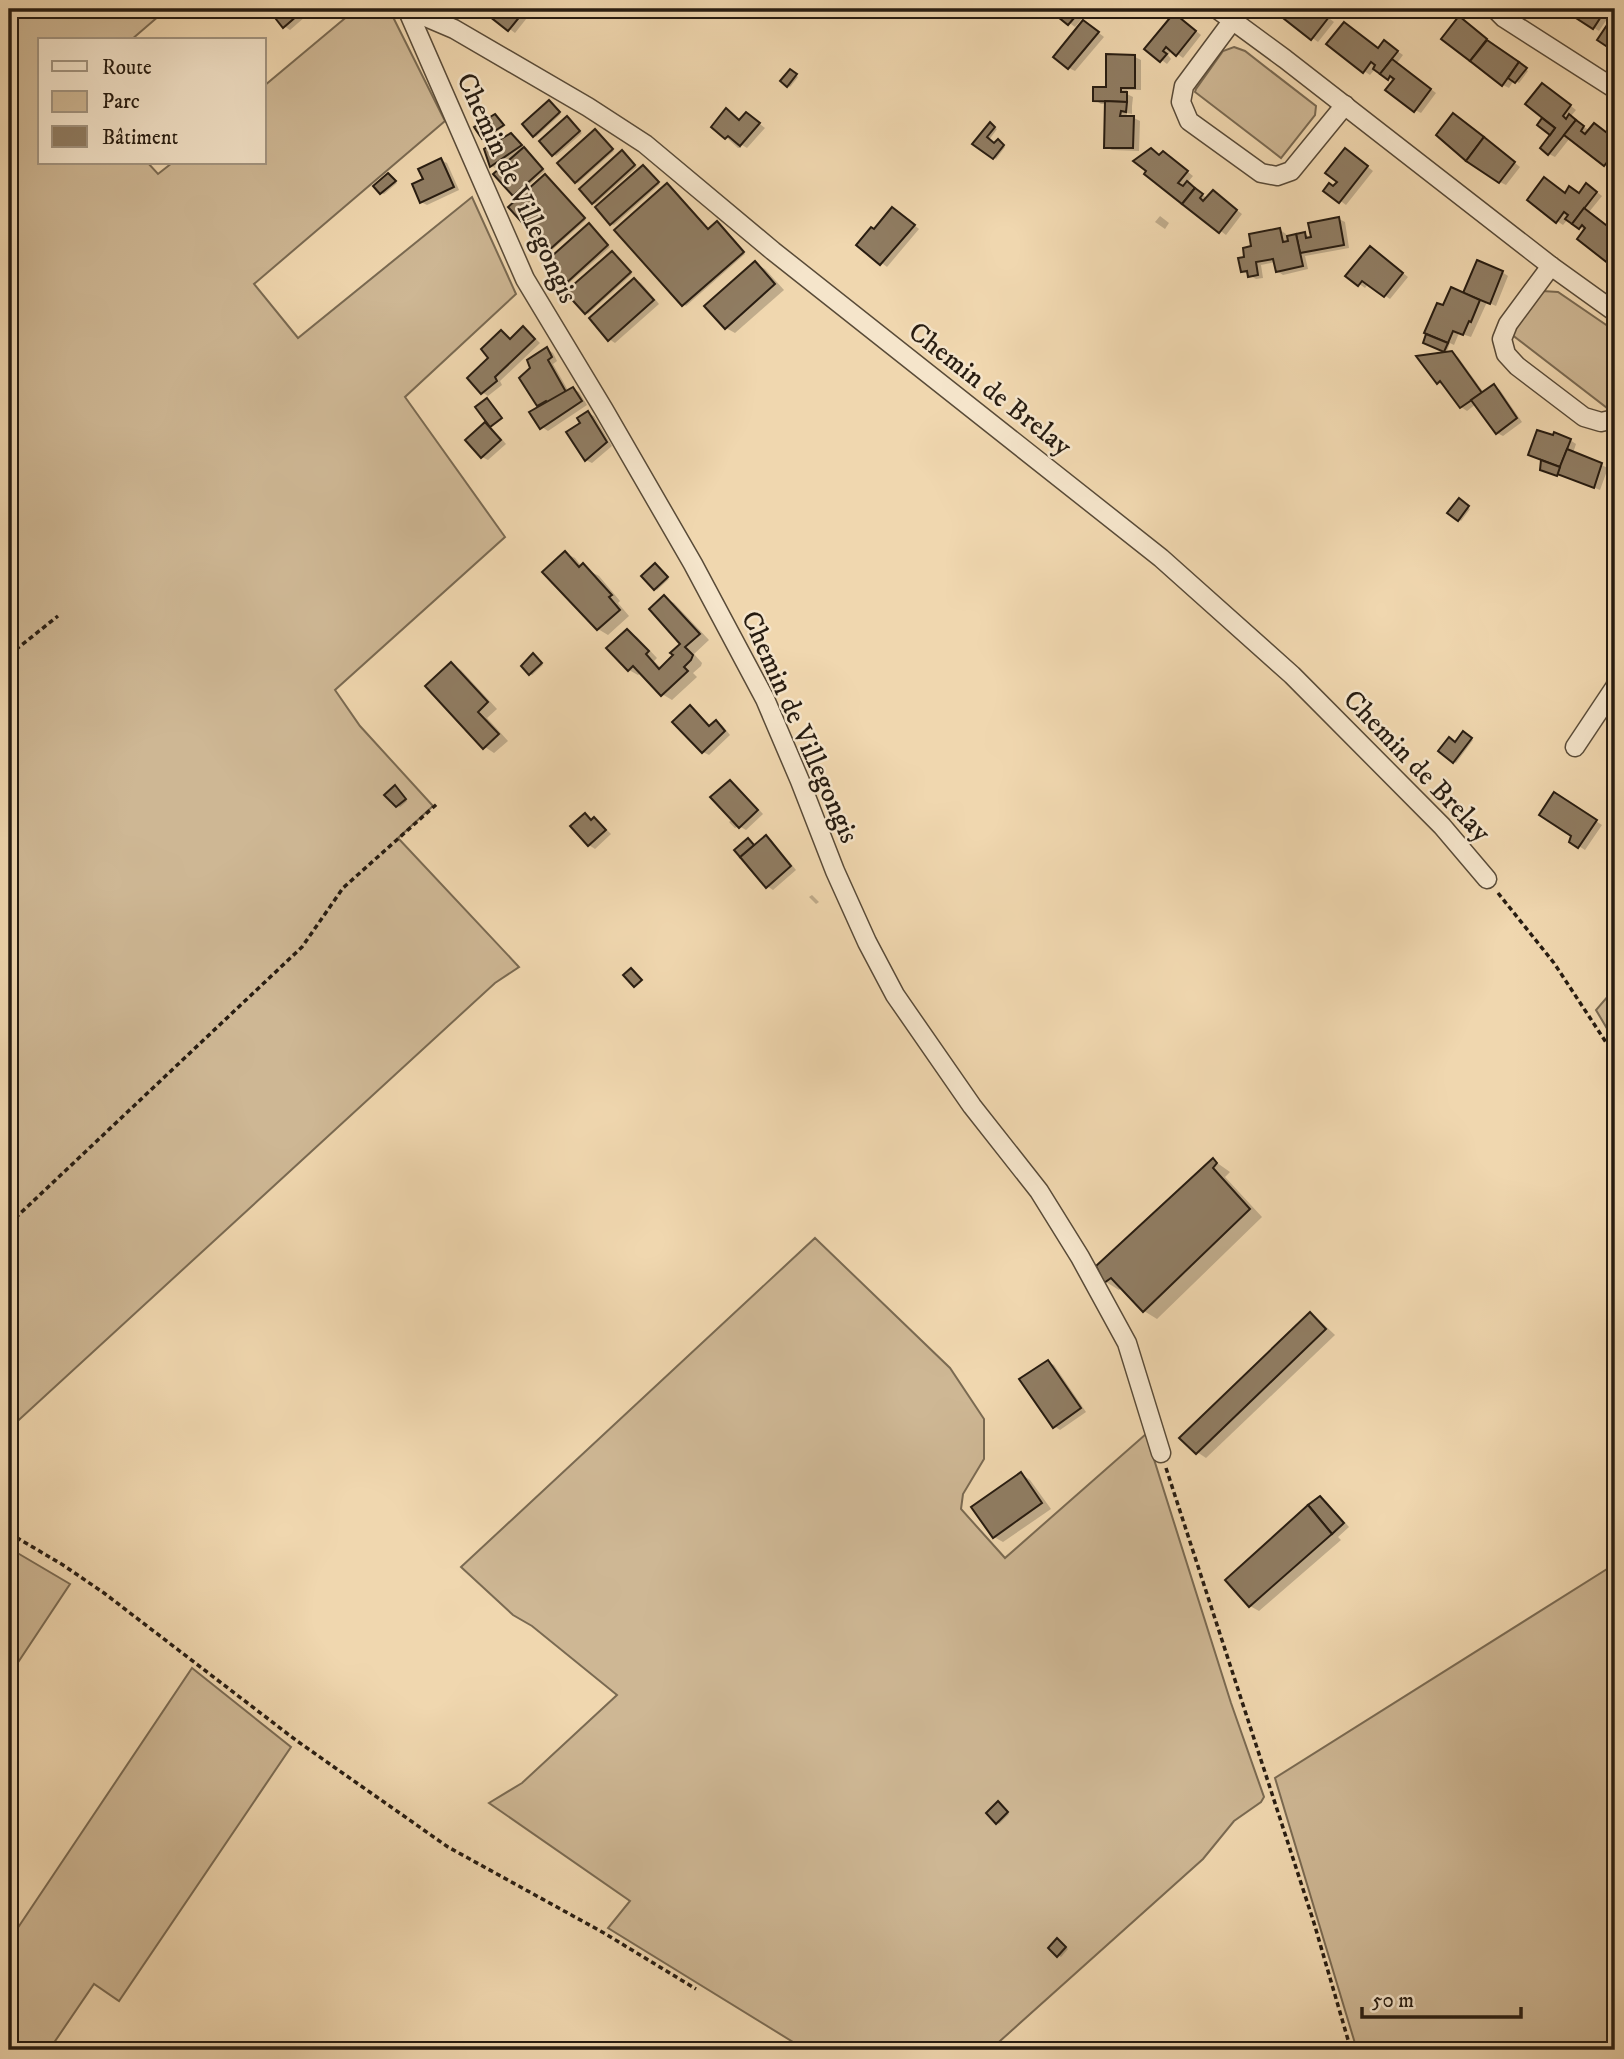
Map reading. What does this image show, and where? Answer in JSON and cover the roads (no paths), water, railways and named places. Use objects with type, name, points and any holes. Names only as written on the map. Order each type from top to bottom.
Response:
[{"type":"street","name":"Chemin de Brelay","points":[[407,9],[454,29],[588,107],[645,144],[784,259],[1161,558],[1292,675],[1442,826],[1487,879]]},
{"type":"street","name":"Chemin de Villegongis","points":[[407,9],[525,279],[693,564],[765,699],[835,871],[889,985],[972,1106],[1039,1191],[1080,1257],[1127,1343],[1161,1453]]},
{"type":"street","points":[[1217,9],[1551,266],[1615,312]]},
{"type":"street","points":[[1495,9],[1504,18],[1615,89]]},
{"type":"street","points":[[1233,20],[1184,86],[1181,102],[1189,121],[1261,173],[1277,176],[1291,171],[1345,105]]},
{"type":"street","points":[[1551,266],[1508,324],[1502,340],[1506,354],[1517,366],[1584,417],[1601,422],[1615,419]]},
{"type":"street","points":[[1575,747],[1615,687]]}]
